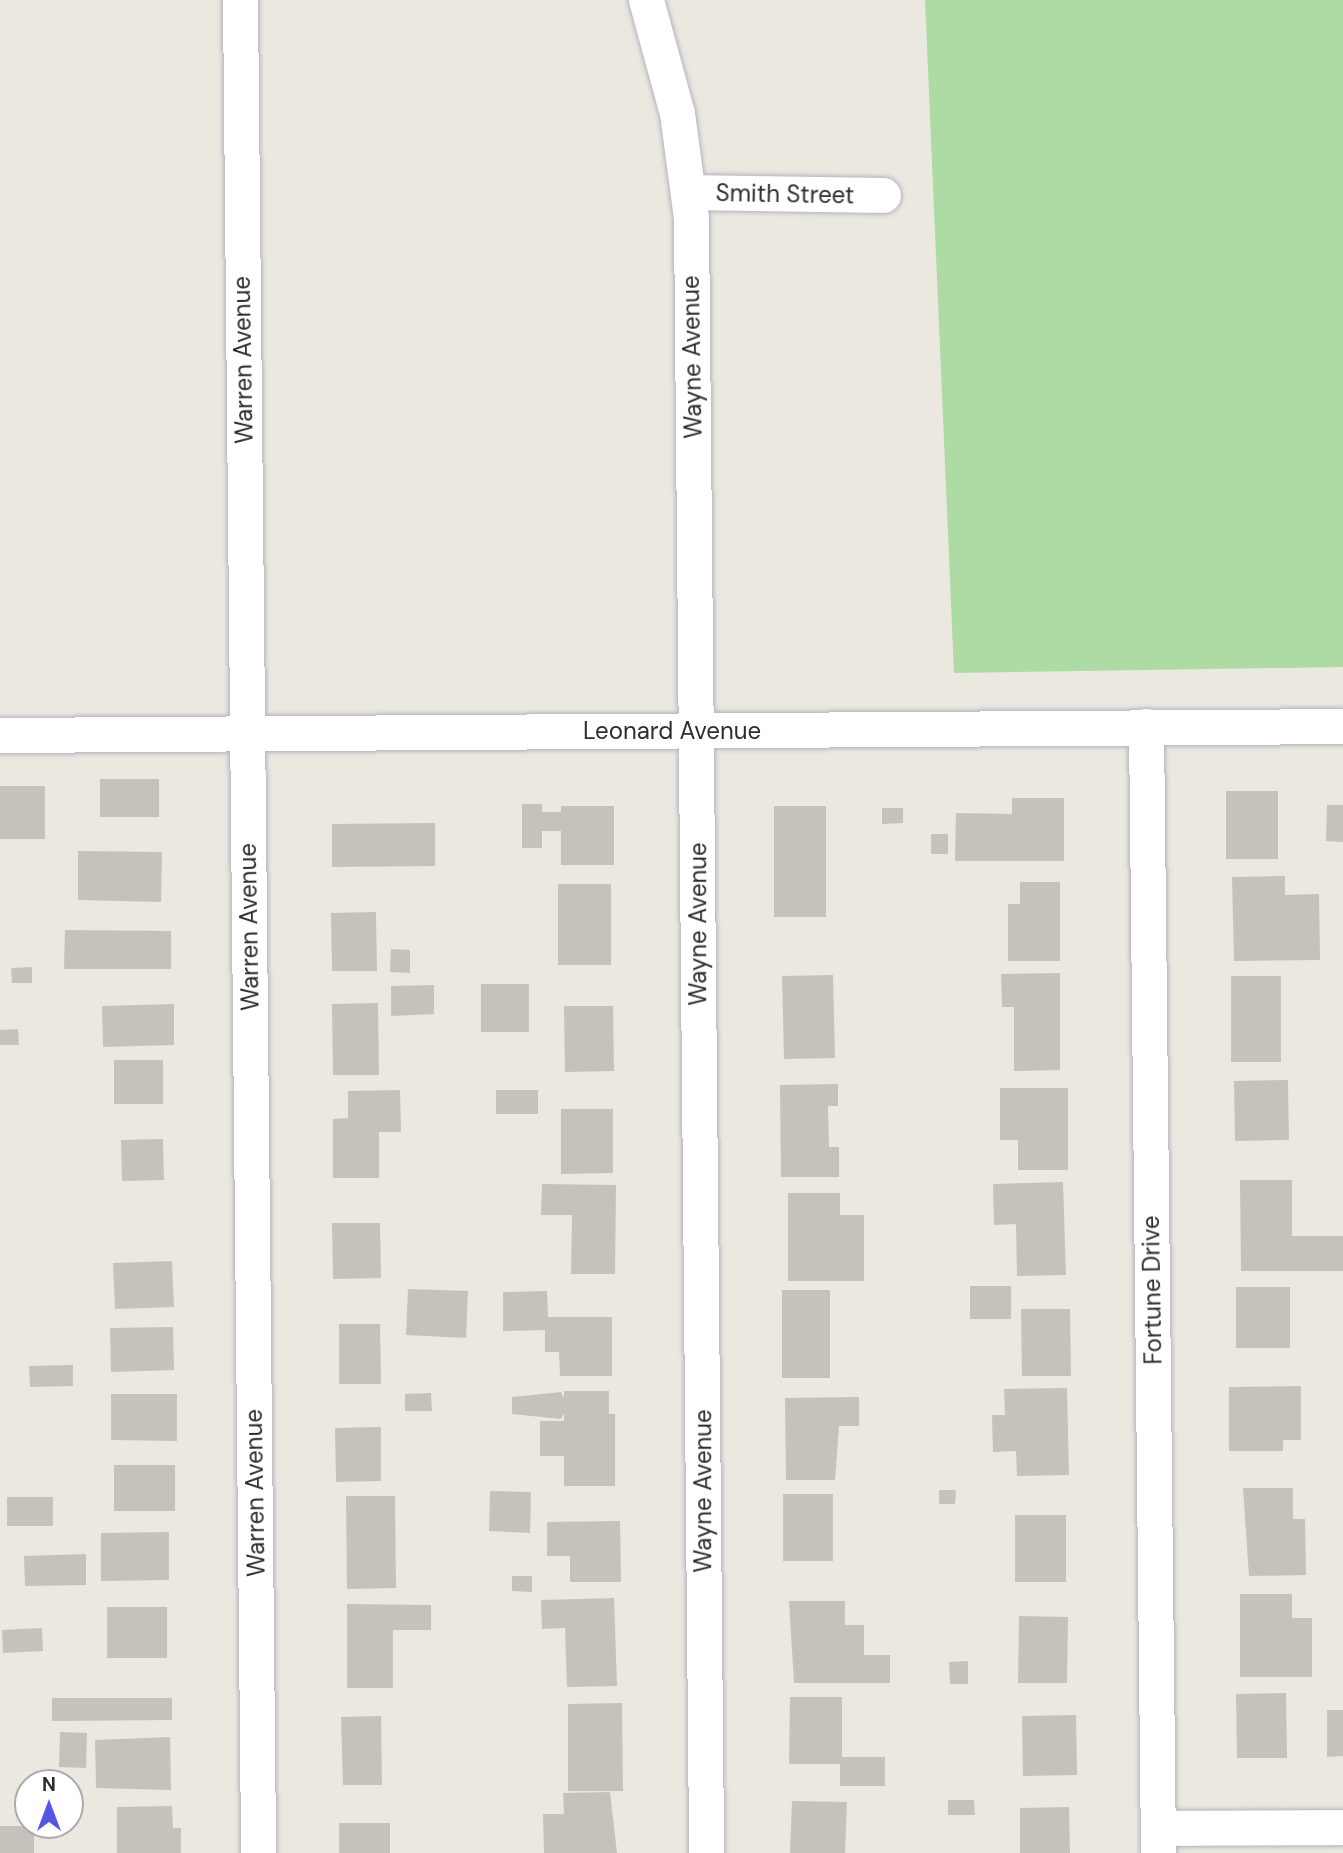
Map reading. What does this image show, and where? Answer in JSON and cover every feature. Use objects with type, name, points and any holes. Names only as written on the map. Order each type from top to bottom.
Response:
[{"type":"street","name":"Warren Avenue","points":[[240,0],[258,1853]]},
{"type":"street","name":"Wayne Avenue","points":[[646,0],[677,113],[688,192],[696,730],[706,1853]]},
{"type":"street","name":"Smith Street","points":[[688,192],[883,195]]},
{"type":"street","name":"Fortune Drive","points":[[1146,726],[1158,1841]]},
{"type":"street","name":"Leonard Avenue","points":[[0,735],[1343,726]]},
{"type":"street","points":[[1158,1841],[1343,1827]]},
{"type":"green space","points":[[925,0],[1343,0],[1343,667],[954,673]]},
{"type":"building","points":[[100,779],[159,779],[159,817],[100,817]]},
{"type":"building","points":[[0,786],[45,786],[45,839],[0,839]]},
{"type":"building","points":[[1226,791],[1278,791],[1278,859],[1226,859]]},
{"type":"building","points":[[1012,798],[1064,798],[1064,861],[955,861],[956,813],[1012,814]]},
{"type":"building","points":[[522,804],[542,804],[542,812],[561,812],[561,806],[614,806],[614,865],[561,865],[561,831],[542,831],[542,848],[522,848]]},
{"type":"building","points":[[1327,805],[1343,805],[1343,842],[1326,841]]},
{"type":"building","points":[[774,806],[826,806],[826,917],[774,917]]},
{"type":"building","points":[[882,808],[903,808],[903,823],[882,824]]},
{"type":"building","points":[[435,823],[435,866],[332,867],[332,824]]},
{"type":"building","points":[[931,834],[948,834],[948,854],[931,854]]},
{"type":"building","points":[[78,851],[162,852],[161,902],[78,900]]},
{"type":"building","points":[[1285,876],[1285,895],[1319,894],[1320,960],[1234,961],[1232,877]]},
{"type":"building","points":[[1020,882],[1060,882],[1060,961],[1008,961],[1008,904],[1020,904]]},
{"type":"building","points":[[558,884],[611,884],[611,965],[558,965]]},
{"type":"building","points":[[376,912],[377,971],[332,971],[331,913]]},
{"type":"building","points":[[65,930],[171,931],[171,969],[64,969]]},
{"type":"building","points":[[391,949],[410,950],[410,973],[390,972]]},
{"type":"building","points":[[32,967],[32,983],[12,983],[11,968]]},
{"type":"building","points":[[1060,973],[1060,1070],[1014,1071],[1014,1007],[1002,1007],[1001,974]]},
{"type":"building","points":[[833,975],[835,1058],[784,1059],[782,976]]},
{"type":"building","points":[[1231,976],[1281,976],[1281,1062],[1231,1062]]},
{"type":"building","points":[[481,984],[529,984],[529,1032],[481,1032]]},
{"type":"building","points":[[434,985],[434,1014],[391,1016],[391,986]]},
{"type":"building","points":[[378,1003],[379,1075],[333,1075],[332,1004]]},
{"type":"building","points":[[174,1004],[174,1045],[103,1047],[102,1006]]},
{"type":"building","points":[[564,1006],[613,1006],[614,1071],[565,1072]]},
{"type":"building","points":[[18,1029],[19,1045],[0,1045],[0,1030]]},
{"type":"building","points":[[114,1060],[163,1060],[163,1104],[114,1104]]},
{"type":"building","points":[[1288,1080],[1289,1140],[1235,1141],[1234,1081]]},
{"type":"building","points":[[838,1084],[838,1106],[828,1106],[829,1147],[839,1147],[839,1177],[781,1177],[780,1085]]},
{"type":"building","points":[[1000,1088],[1068,1088],[1068,1170],[1018,1170],[1018,1140],[1000,1140]]},
{"type":"building","points":[[400,1090],[401,1132],[379,1132],[379,1178],[333,1178],[333,1119],[348,1118],[348,1091]]},
{"type":"building","points":[[496,1090],[538,1090],[538,1114],[496,1114]]},
{"type":"building","points":[[561,1109],[613,1109],[613,1173],[561,1174]]},
{"type":"building","points":[[163,1139],[164,1180],[122,1181],[121,1140]]},
{"type":"building","points":[[1240,1180],[1292,1180],[1292,1236],[1343,1236],[1343,1271],[1241,1271]]},
{"type":"building","points":[[1063,1182],[1066,1275],[1017,1276],[1016,1224],[994,1225],[993,1184]]},
{"type":"building","points":[[542,1184],[616,1185],[615,1274],[571,1274],[572,1215],[541,1215]]},
{"type":"building","points":[[788,1193],[840,1193],[840,1215],[864,1215],[864,1281],[788,1281]]},
{"type":"building","points":[[332,1223],[380,1223],[381,1278],[333,1279]]},
{"type":"building","points":[[172,1261],[174,1307],[115,1309],[113,1263]]},
{"type":"building","points":[[970,1286],[1011,1286],[1011,1319],[970,1319]]},
{"type":"building","points":[[1236,1287],[1290,1287],[1290,1348],[1236,1348]]},
{"type":"building","points":[[408,1289],[468,1291],[466,1338],[406,1335]]},
{"type":"building","points":[[782,1290],[830,1290],[830,1378],[782,1378]]},
{"type":"building","points":[[547,1291],[548,1317],[612,1317],[612,1376],[560,1376],[559,1352],[545,1352],[545,1330],[503,1331],[503,1292]]},
{"type":"building","points":[[1021,1309],[1070,1309],[1071,1376],[1022,1376]]},
{"type":"building","points":[[339,1324],[380,1324],[381,1384],[339,1384]]},
{"type":"building","points":[[173,1327],[174,1370],[111,1372],[110,1328]]},
{"type":"building","points":[[73,1365],[73,1386],[30,1387],[29,1366]]},
{"type":"building","points":[[1301,1386],[1301,1440],[1283,1440],[1283,1451],[1229,1451],[1229,1387]]},
{"type":"building","points":[[1067,1388],[1069,1475],[1017,1476],[1016,1451],[993,1452],[992,1415],[1005,1415],[1004,1389]]},
{"type":"building","points":[[564,1391],[609,1391],[609,1414],[615,1414],[615,1486],[564,1486],[564,1456],[540,1456],[540,1421],[564,1421],[564,1413],[561,1419],[512,1414],[512,1397],[561,1392],[564,1398]]},
{"type":"building","points":[[431,1393],[432,1411],[405,1411],[405,1394]]},
{"type":"building","points":[[111,1394],[177,1394],[177,1441],[111,1440]]},
{"type":"building","points":[[859,1397],[859,1426],[839,1426],[835,1480],[786,1480],[785,1398]]},
{"type":"building","points":[[381,1427],[381,1481],[336,1482],[335,1428]]},
{"type":"building","points":[[114,1465],[175,1465],[175,1511],[114,1511]]},
{"type":"building","points":[[1243,1488],[1293,1488],[1293,1519],[1305,1519],[1306,1575],[1249,1576]]},
{"type":"building","points":[[939,1490],[956,1490],[955,1504],[939,1504]]},
{"type":"building","points":[[490,1491],[531,1492],[530,1533],[489,1531]]},
{"type":"building","points":[[783,1494],[833,1494],[833,1561],[783,1561]]},
{"type":"building","points":[[346,1496],[395,1496],[396,1588],[347,1589]]},
{"type":"building","points":[[7,1497],[53,1497],[53,1526],[7,1526]]},
{"type":"building","points":[[1015,1515],[1066,1515],[1066,1582],[1015,1582]]},
{"type":"building","points":[[620,1521],[621,1582],[570,1582],[570,1556],[547,1556],[547,1522]]},
{"type":"building","points":[[169,1532],[169,1580],[101,1581],[101,1533]]},
{"type":"building","points":[[86,1554],[86,1585],[25,1586],[24,1556]]},
{"type":"building","points":[[512,1576],[532,1576],[532,1592],[512,1591]]},
{"type":"building","points":[[1240,1594],[1292,1594],[1292,1618],[1312,1618],[1312,1677],[1240,1677]]},
{"type":"building","points":[[614,1598],[617,1686],[567,1687],[565,1628],[542,1629],[541,1600]]},
{"type":"building","points":[[789,1601],[845,1601],[845,1625],[864,1625],[864,1655],[890,1655],[890,1683],[794,1683]]},
{"type":"building","points":[[347,1604],[431,1605],[431,1630],[393,1630],[393,1688],[347,1688]]},
{"type":"building","points":[[107,1607],[167,1607],[167,1658],[107,1658]]},
{"type":"building","points":[[1019,1616],[1068,1617],[1067,1683],[1018,1683]]},
{"type":"building","points":[[42,1628],[43,1651],[3,1653],[2,1630]]},
{"type":"building","points":[[968,1661],[968,1684],[950,1684],[949,1662]]},
{"type":"building","points":[[1286,1693],[1287,1758],[1237,1758],[1236,1694]]},
{"type":"building","points":[[790,1697],[842,1697],[842,1757],[885,1757],[885,1786],[840,1786],[840,1764],[789,1764]]},
{"type":"building","points":[[52,1698],[172,1698],[172,1720],[52,1721]]},
{"type":"building","points":[[622,1703],[623,1791],[568,1791],[568,1704]]},
{"type":"building","points":[[1327,1710],[1343,1710],[1343,1756],[1327,1757]]},
{"type":"building","points":[[1076,1715],[1077,1775],[1023,1776],[1022,1716]]},
{"type":"building","points":[[381,1716],[382,1785],[343,1785],[341,1717]]},
{"type":"building","points":[[60,1732],[87,1733],[86,1768],[59,1767]]},
{"type":"building","points":[[170,1737],[171,1790],[96,1788],[95,1740]]},
{"type":"building","points":[[610,1792],[617,1853],[544,1853],[543,1814],[564,1814],[563,1793]]},
{"type":"building","points":[[948,1800],[974,1800],[975,1815],[948,1815]]},
{"type":"building","points":[[792,1801],[847,1802],[845,1853],[790,1853]]},
{"type":"building","points":[[172,1806],[173,1828],[181,1828],[181,1853],[117,1853],[117,1807]]},
{"type":"building","points":[[1069,1807],[1070,1853],[1020,1853],[1020,1808]]},
{"type":"building","points":[[339,1823],[390,1823],[390,1853],[339,1853]]},
{"type":"building","points":[[0,1826],[14,1826],[14,1839],[34,1839],[34,1853],[0,1853]]}]
